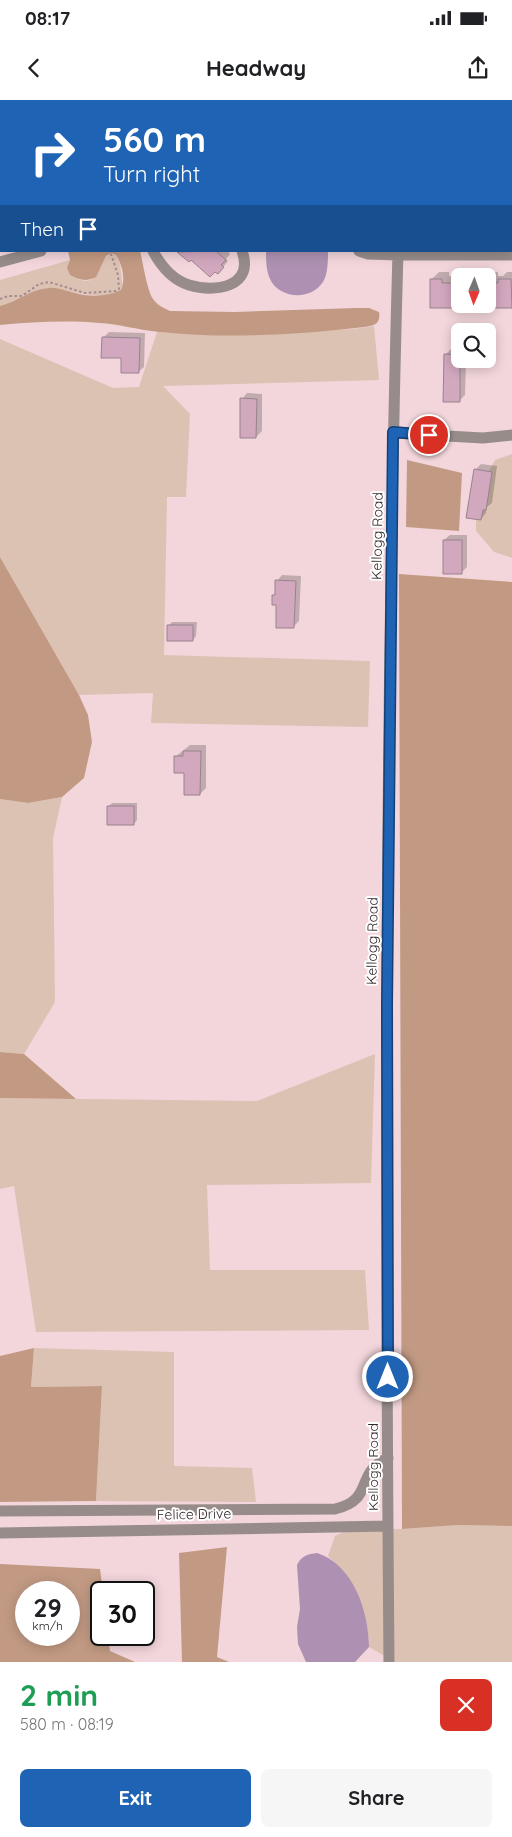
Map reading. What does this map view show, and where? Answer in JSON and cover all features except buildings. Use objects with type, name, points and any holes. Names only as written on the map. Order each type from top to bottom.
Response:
[{"type":"street","points":[[0,262],[37,252]]},
{"type":"street","points":[[154,252],[160,263],[174,277],[189,285],[207,287],[229,285],[240,279],[244,273],[245,266],[242,252]]},
{"type":"street","points":[[363,252],[368,254],[483,253],[512,255]]},
{"type":"street","name":"Kellogg Road","points":[[389,1662],[387,996],[393,432],[398,253]]},
{"type":"street","points":[[393,432],[483,438],[512,435]]},
{"type":"street","points":[[0,1511],[335,1509],[352,1504],[362,1492],[366,1478],[372,1468],[378,1462],[388,1458]]},
{"type":"street","name":"Felice Drive","points":[[0,1533],[388,1526]]},
{"type":"path","points":[[0,299],[8,296],[22,296],[39,284],[49,282],[85,293],[116,291],[119,289],[119,281],[110,252]]},
{"type":"shaded area","points":[[68,252],[140,252],[147,283],[153,299],[156,303],[170,311],[235,312],[369,308],[379,312],[379,319],[376,324],[364,327],[287,334],[236,336],[159,332],[87,322],[0,325],[0,306],[42,289],[56,288],[95,296],[112,294],[121,290],[123,272],[116,255],[111,253],[106,256],[96,277],[89,280],[83,280],[70,275],[67,268],[70,260]]},
{"type":"shaded area","points":[[266,252],[328,252],[325,279],[318,288],[303,295],[288,294],[280,291],[270,279],[266,265]]},
{"type":"shaded area","points":[[109,254],[116,255],[120,264],[123,288],[117,293],[99,296],[45,288],[0,306],[0,280],[70,260],[70,275],[87,281],[96,276],[104,259]]},
{"type":"shaded area","points":[[374,326],[379,380],[163,386],[190,414],[186,497],[167,497],[164,655],[370,661],[368,727],[151,723],[153,693],[79,695],[0,557],[0,339],[113,388],[139,387],[157,332],[270,334]]},
{"type":"shaded area","points":[[512,454],[512,558],[494,552],[476,531],[476,494],[495,460]]},
{"type":"shaded area","points":[[407,460],[462,473],[459,531],[406,527]]},
{"type":"shaded area","points":[[0,557],[79,695],[88,715],[92,742],[84,778],[62,797],[28,803],[0,799]]},
{"type":"shaded area","points":[[399,574],[512,582],[512,1526],[458,1525],[402,1529]]},
{"type":"shaded area","points":[[62,797],[53,838],[55,1002],[24,1054],[0,1052],[0,799],[28,803]]},
{"type":"shaded area","points":[[0,1052],[24,1054],[76,1099],[0,1098]]},
{"type":"shaded area","points":[[375,1054],[371,1183],[207,1185],[210,1270],[365,1270],[369,1330],[36,1332],[14,1186],[0,1189],[0,1098],[257,1101]]},
{"type":"shaded area","points":[[34,1348],[174,1352],[174,1466],[252,1468],[256,1502],[96,1501],[102,1386],[31,1387]]},
{"type":"shaded area","points":[[34,1348],[31,1387],[102,1386],[96,1501],[0,1502],[0,1356]]},
{"type":"shaded area","points":[[458,1525],[512,1526],[512,1662],[395,1662],[369,1647],[366,1621],[358,1597],[345,1575],[328,1556],[335,1536],[350,1529],[402,1529]]},
{"type":"shaded area","points":[[227,1547],[217,1657],[229,1662],[182,1662],[179,1553]]},
{"type":"shaded area","points":[[317,1553],[330,1559],[340,1567],[349,1578],[362,1605],[366,1619],[369,1647],[355,1662],[306,1662],[298,1644],[297,1627],[300,1609],[297,1565],[305,1556]]},
{"type":"shaded area","points":[[0,1564],[100,1569],[102,1581],[90,1581],[90,1646],[109,1646],[110,1651],[135,1662],[0,1662]]},
{"type":"route","points":[[388,1377],[387,1006],[393,432],[429,435]]}]
